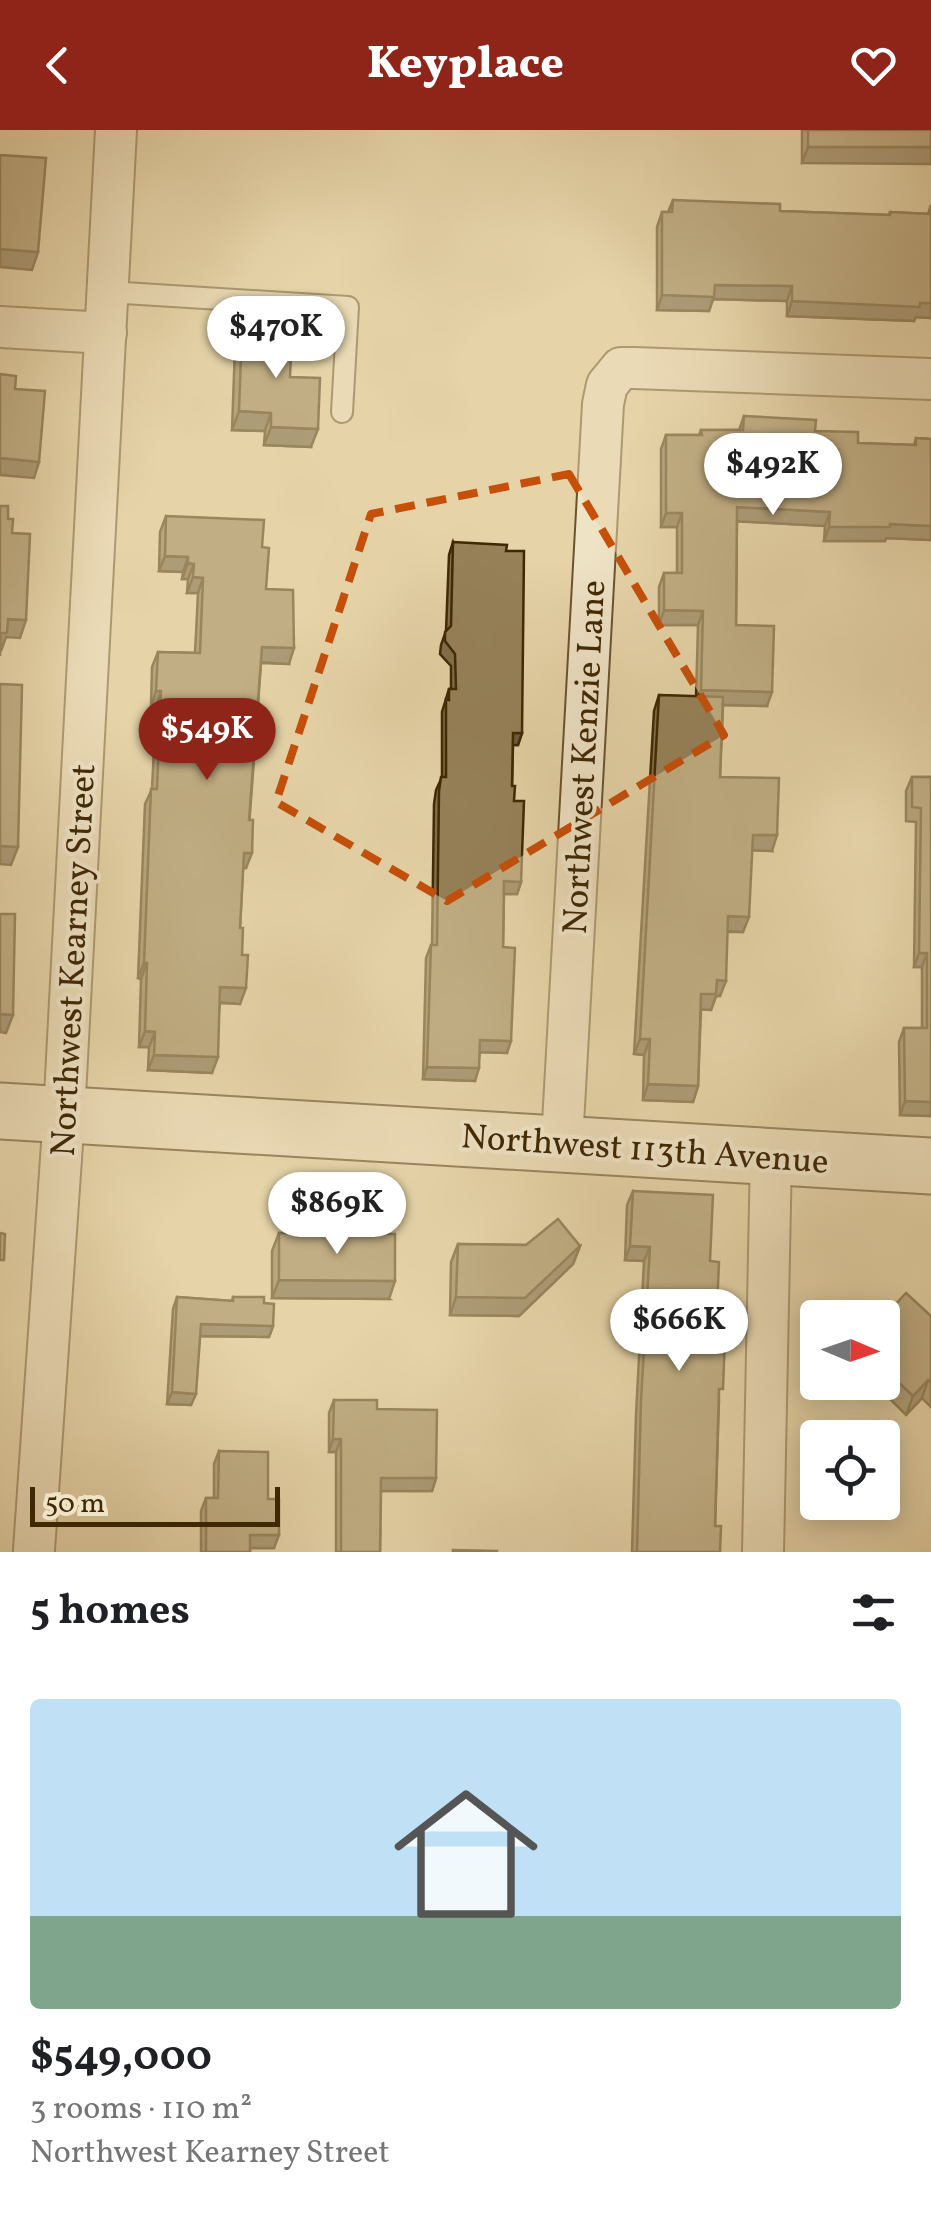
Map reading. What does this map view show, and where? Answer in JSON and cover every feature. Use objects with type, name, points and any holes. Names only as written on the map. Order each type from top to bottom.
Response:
[{"type":"street","name":"Northwest Kearney Street","points":[[34,1550],[64,1115],[116,130]]},
{"type":"street","points":[[0,327],[106,333]]},
{"type":"street","name":"Northwest Kenzie Lane","points":[[562,1142],[607,384],[621,368],[931,379]]},
{"type":"street","name":"Northwest 113th Avenue","points":[[0,1111],[931,1166]]},
{"type":"street","points":[[764,1552],[770,1155]]},
{"type":"lane","points":[[108,292],[348,307],[342,412]]},
{"type":"highlighted area","points":[[569,474],[724,735],[447,901],[276,802],[371,514]]},
{"type":"building","points":[[808,130],[931,130],[931,147],[808,147]]},
{"type":"building","points":[[0,155],[46,158],[38,252],[0,249]]},
{"type":"building","points":[[673,200],[780,204],[780,211],[931,214],[931,303],[920,303],[920,307],[792,301],[792,286],[715,285],[714,297],[662,295],[662,212],[672,212]]},
{"type":"building","points":[[242,329],[292,331],[290,377],[320,378],[318,429],[271,427],[271,413],[239,411]]},
{"type":"building","points":[[0,374],[16,376],[15,389],[45,391],[39,462],[0,458]]},
{"type":"building","points":[[744,416],[816,420],[815,431],[858,432],[858,443],[916,445],[916,438],[931,439],[931,526],[829,527],[830,512],[737,507],[736,625],[774,626],[772,692],[701,690],[703,611],[664,610],[664,573],[682,573],[682,513],[666,513],[666,435],[743,430]]},
{"type":"building","points":[[0,506],[8,506],[8,519],[13,519],[12,533],[30,534],[26,620],[8,619],[7,633],[1,633],[0,656]]},
{"type":"building","points":[[166,516],[264,520],[262,547],[269,548],[266,589],[293,590],[294,648],[262,647],[249,820],[253,820],[252,853],[244,853],[240,928],[242,955],[248,955],[246,988],[220,987],[218,1057],[154,1055],[155,1032],[145,1031],[151,789],[157,789],[161,691],[156,691],[158,652],[200,653],[203,578],[193,577],[194,564],[188,563],[188,557],[165,556]]},
{"type":"building","points":[[453,542],[507,545],[506,551],[524,551],[522,733],[513,733],[512,786],[514,801],[524,801],[521,882],[504,881],[503,947],[515,948],[511,1041],[480,1040],[479,1068],[427,1067],[431,945],[437,945],[439,791],[441,777],[446,777],[446,699],[449,700],[449,689],[456,689],[455,654],[445,641],[445,632],[451,626]]},
{"type":"building","points":[[0,684],[22,685],[18,847],[0,846]]},
{"type":"building","points":[[659,695],[723,697],[720,777],[779,778],[777,835],[753,835],[749,917],[728,916],[726,981],[717,980],[716,994],[701,994],[698,1086],[648,1084],[650,1039],[640,1039]]},
{"type":"building","points":[[912,777],[931,777],[931,1102],[905,1101],[904,1028],[927,1028],[927,953],[919,953],[921,808],[912,807]]},
{"type":"building","points":[[0,914],[15,914],[13,1015],[0,1014]]},
{"type":"building","points":[[633,1191],[713,1195],[710,1261],[719,1262],[717,1309],[726,1309],[715,1526],[721,1526],[720,1552],[637,1552],[650,1247],[630,1246]]},
{"type":"building","points":[[558,1219],[580,1246],[525,1298],[456,1297],[458,1244],[526,1245]]},
{"type":"building","points":[[0,1233],[5,1234],[4,1260],[0,1260]]},
{"type":"building","points":[[279,1233],[395,1234],[395,1281],[279,1280]]},
{"type":"building","points":[[906,1293],[931,1316],[931,1383],[928,1380],[913,1396],[900,1384],[900,1300]]},
{"type":"building","points":[[177,1297],[233,1301],[233,1297],[264,1297],[264,1303],[274,1304],[273,1326],[201,1324],[196,1394],[172,1392]]},
{"type":"building","points":[[334,1400],[377,1400],[377,1409],[437,1410],[436,1478],[381,1478],[380,1552],[341,1552],[341,1439],[333,1439]]},
{"type":"building","points":[[219,1451],[268,1452],[268,1499],[279,1499],[279,1535],[250,1535],[250,1552],[206,1552],[206,1498],[218,1498]]},
{"type":"building","points":[[497,1551],[497,1552],[453,1552]]}]
